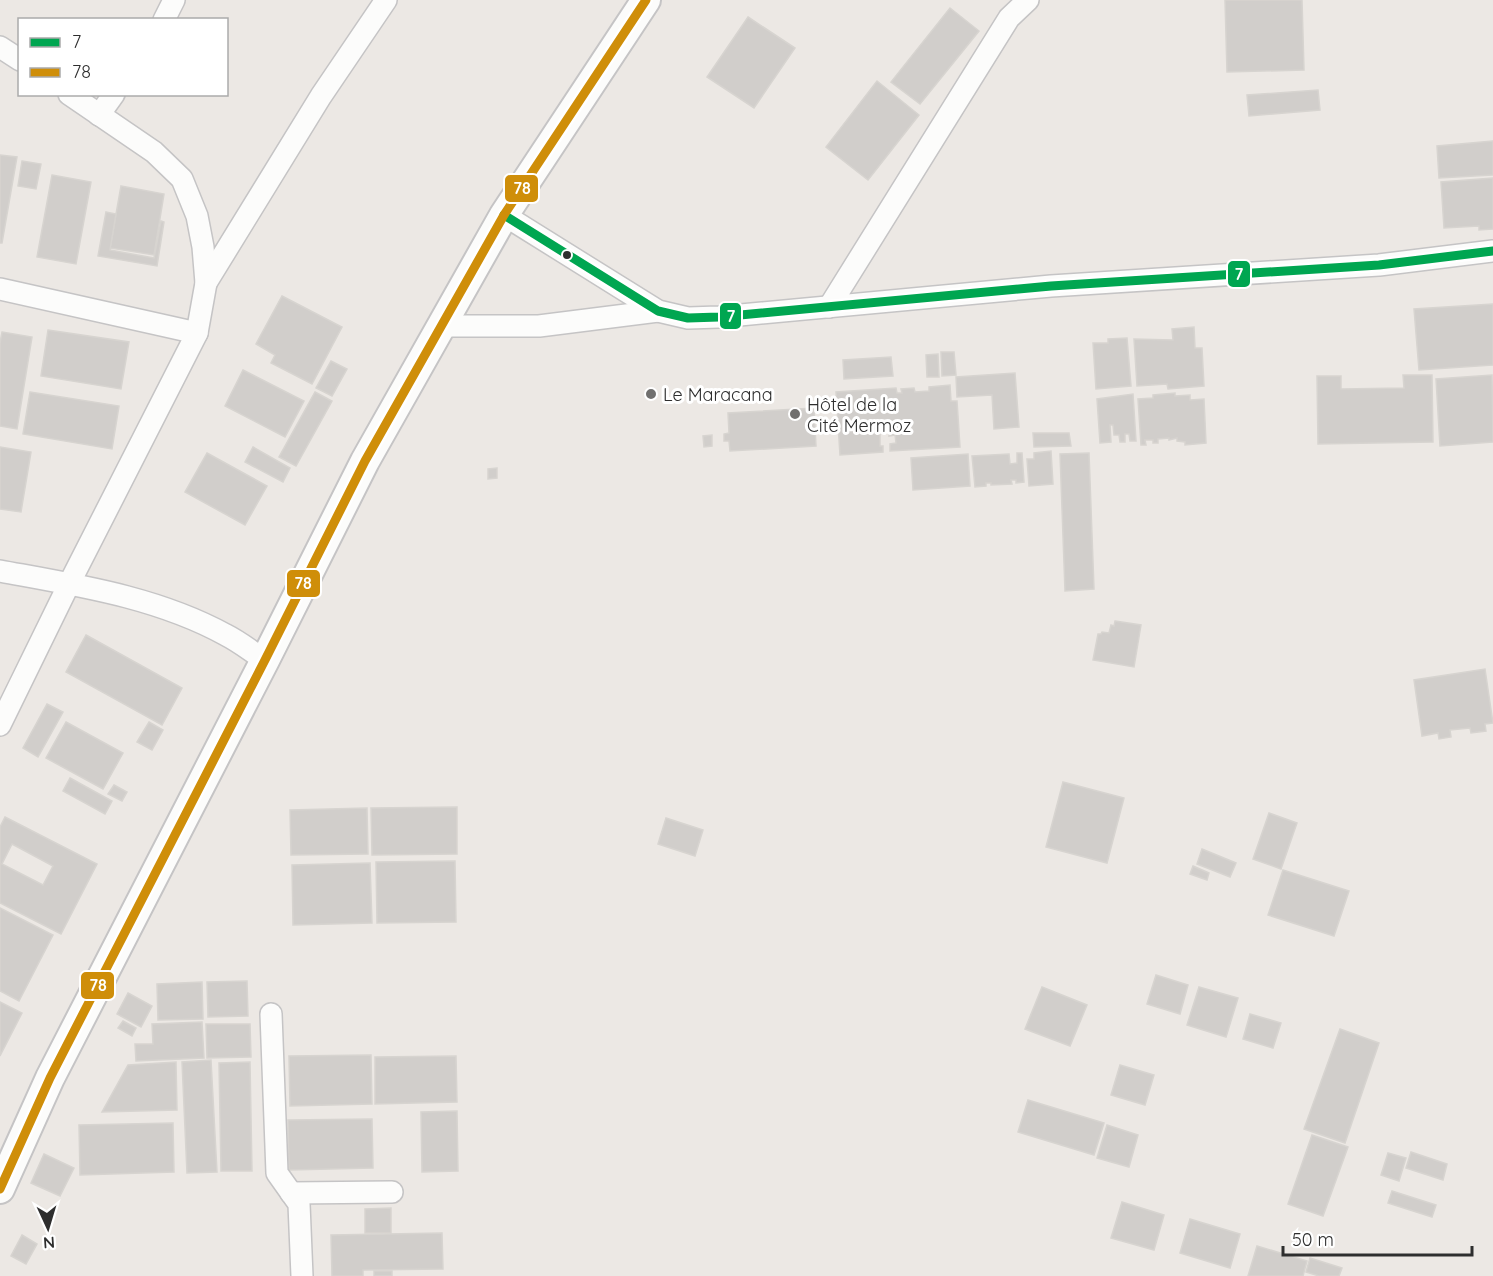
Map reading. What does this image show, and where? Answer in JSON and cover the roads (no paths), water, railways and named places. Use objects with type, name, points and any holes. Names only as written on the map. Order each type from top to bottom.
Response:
[{"type":"main road","points":[[0,1189],[50,1078],[365,460],[504,215],[646,0]]},
{"type":"street","points":[[165,18],[174,0]]},
{"type":"street","points":[[206,283],[321,96],[386,0]]},
{"type":"street","points":[[829,307],[1009,18],[1028,0]]},
{"type":"street","points":[[0,47],[18,59]]},
{"type":"street","points":[[0,725],[197,333],[206,283],[203,247],[197,216],[182,179],[154,152],[72,96]]},
{"type":"street","points":[[99,115],[113,96]]},
{"type":"street","points":[[504,215],[658,311],[688,318],[1051,286],[1379,266],[1493,251]]},
{"type":"street","points":[[0,289],[197,333]]},
{"type":"street","points":[[441,326],[539,326],[658,311]]},
{"type":"street","points":[[0,571],[119,595],[175,612],[226,635],[265,660]]},
{"type":"street","points":[[271,1014],[277,1173],[299,1204],[302,1276]]},
{"type":"street","points":[[291,1193],[392,1192]]},
{"type":"place","name":"Le Maracana","points":[[651,394]]},
{"type":"place","name":"Hôtel de la Cité Mermoz","points":[[795,414]]}]
